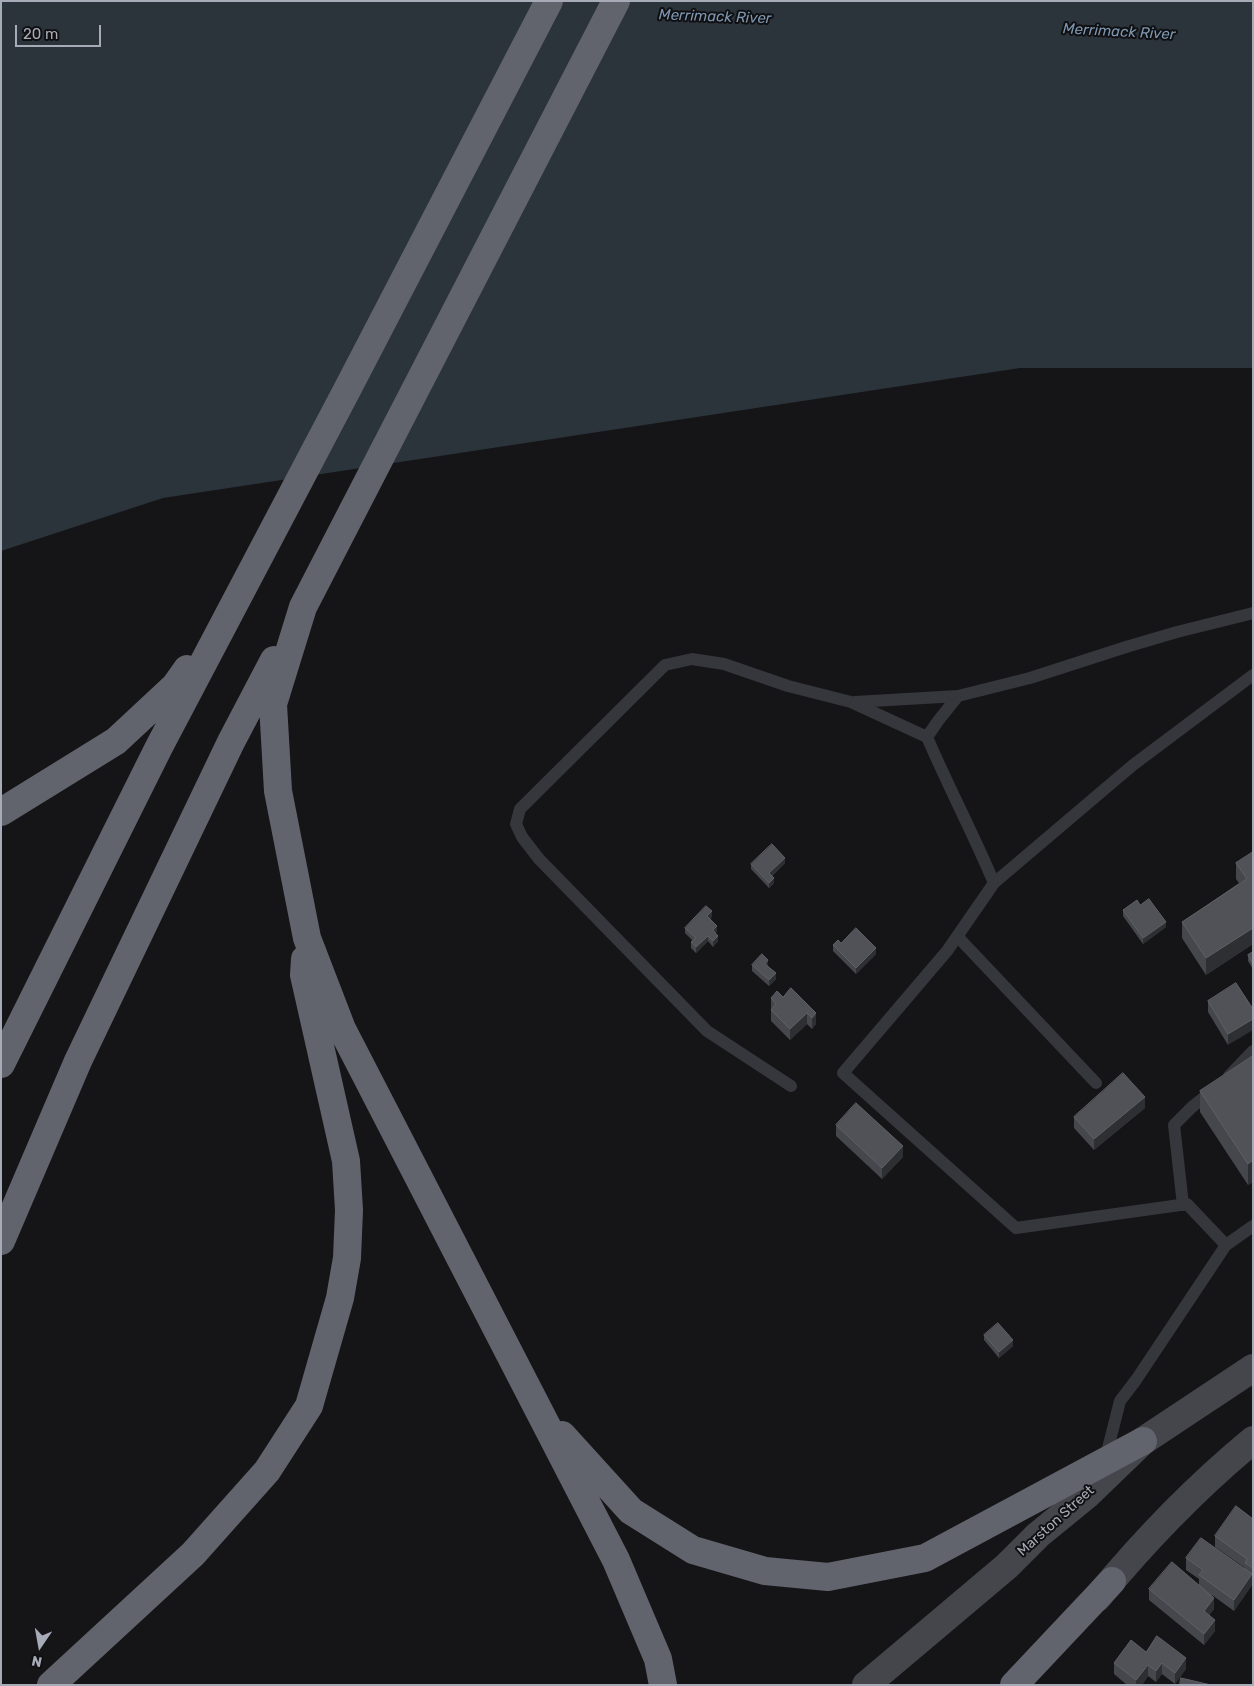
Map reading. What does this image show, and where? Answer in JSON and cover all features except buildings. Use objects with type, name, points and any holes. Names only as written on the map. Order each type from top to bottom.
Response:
[{"type":"highway","points":[[1,812],[116,741],[175,686],[227,607],[542,1]]},
{"type":"highway","points":[[1,1064],[159,747],[549,1]]},
{"type":"highway","points":[[616,1],[303,607],[273,704],[278,791],[306,938],[342,1029],[616,1560],[658,1659],[663,1685]]},
{"type":"highway","points":[[1,1241],[78,1060],[231,742],[616,1]]},
{"type":"highway","points":[[51,1685],[193,1554],[267,1471],[309,1406],[340,1298],[347,1258],[349,1210],[346,1161],[304,975],[306,938]]},
{"type":"highway","points":[[536,1405],[632,1511],[693,1550],[765,1571],[828,1577],[925,1558],[1144,1441]]},
{"type":"highway","points":[[1014,1685],[1112,1581]]},
{"type":"main road","name":"Marston Street","points":[[866,1685],[1007,1566],[1038,1535],[1087,1495],[1144,1441],[1253,1368]]},
{"type":"main road","points":[[1027,1685],[1141,1547],[1226,1462],[1253,1440]]},
{"type":"lane","points":[[851,702],[958,696],[1030,678],[1168,634],[1253,614]]},
{"type":"lane","points":[[791,1086],[707,1030],[539,859],[522,837],[516,824],[520,809],[665,665],[692,659],[724,664],[788,686],[851,702],[927,737],[945,780],[976,840],[994,883]]},
{"type":"lane","points":[[1226,1244],[1186,1204],[1016,1228],[843,1073],[947,951],[994,883],[1133,765],[1253,675]]},
{"type":"lane","points":[[927,737],[958,696]]},
{"type":"lane","points":[[957,936],[1096,1083]]},
{"type":"lane","points":[[1183,1205],[1174,1125],[1192,1107],[1227,1078],[1253,1051]]},
{"type":"lane","points":[[1104,1462],[1120,1402],[1142,1372],[1226,1244],[1253,1226]]},
{"type":"water","name":"Merrimack River","points":[[1,1],[1253,1],[1253,368],[1020,368],[163,498],[1,551]]}]
